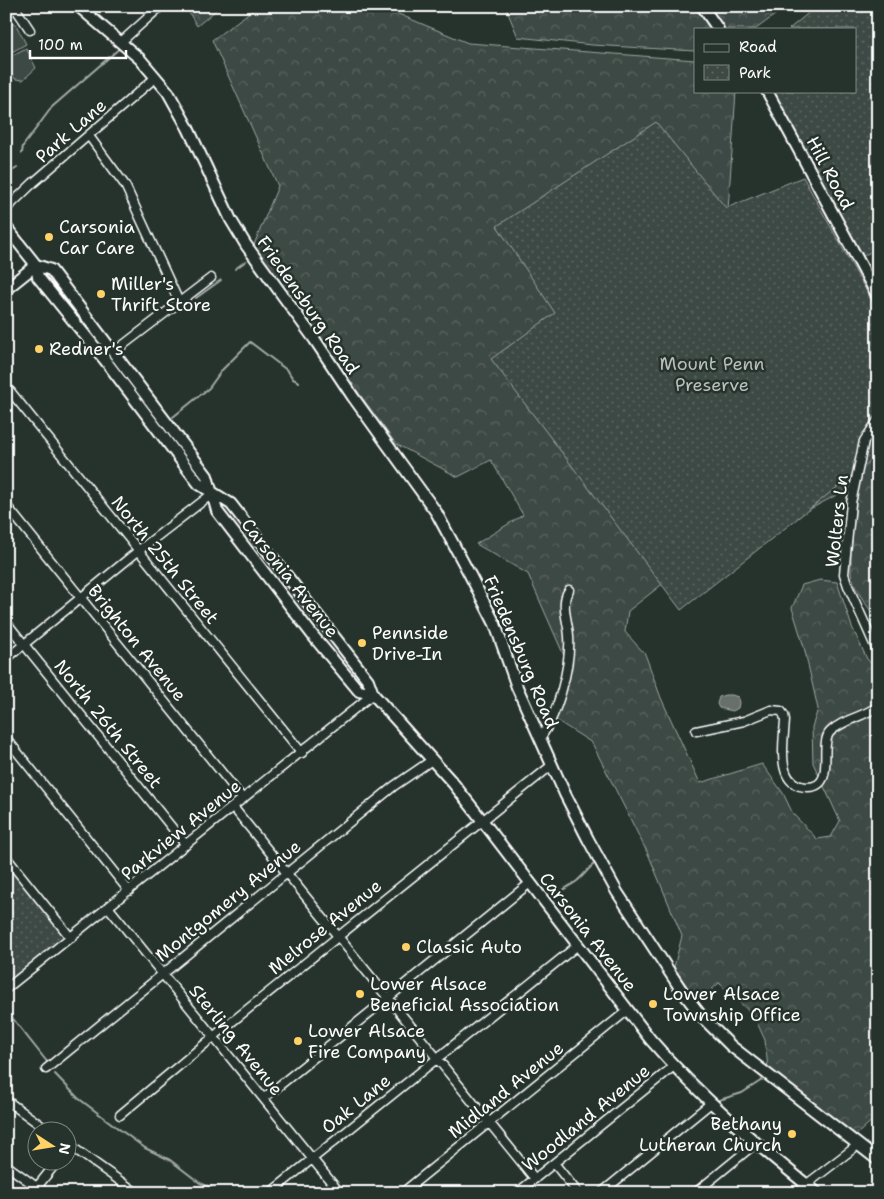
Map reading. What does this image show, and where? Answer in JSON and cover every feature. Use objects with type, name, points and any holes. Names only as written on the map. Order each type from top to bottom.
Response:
[{"type":"street","name":"Friedensburg Road","points":[[78,6],[140,59],[156,76],[177,107],[230,220],[246,245],[315,340],[368,419],[425,495],[447,531],[495,624],[518,687],[540,738],[588,839],[617,892],[677,984],[695,1008],[731,1046],[878,1160]]},
{"type":"street","points":[[121,42],[161,6]]},
{"type":"street","points":[[702,6],[717,28]]},
{"type":"street","points":[[6,14],[16,7],[30,30]]},
{"type":"street","name":"Park Lane","points":[[6,209],[33,183],[156,76]]},
{"type":"street","name":"Hill Road","points":[[768,92],[878,297]]},
{"type":"street","points":[[89,136],[125,185],[179,302]]},
{"type":"street","name":"Carsonia Avenue","points":[[6,228],[36,265],[38,277],[105,360],[199,484],[212,494],[231,504],[368,680],[373,694],[482,820],[628,1010],[674,1066],[710,1103],[817,1193]]},
{"type":"street","points":[[6,289],[36,265]]},
{"type":"street","name":"Carsonia Avenue","points":[[36,265],[51,270],[207,476],[217,511],[314,637],[359,691],[373,694]]},
{"type":"street","points":[[114,352],[210,278]]},
{"type":"street","name":"North 25th Street","points":[[6,386],[302,752]]},
{"type":"street","name":"Wolters Ln","points":[[878,420],[864,441],[851,503],[844,574],[878,654]]},
{"type":"street","points":[[6,659],[138,551],[212,494]]},
{"type":"street","name":"Brighton Avenue","points":[[6,505],[244,799]]},
{"type":"street","points":[[540,738],[547,730],[555,710],[566,672],[569,636],[564,601],[568,590]]},
{"type":"street","name":"North 26th Street","points":[[6,622],[186,845]]},
{"type":"street","name":"Parkview Avenue","points":[[6,989],[373,694]]},
{"type":"street","points":[[696,731],[744,721],[772,710],[781,712],[785,720],[784,760],[786,775],[795,784],[812,787],[824,775],[826,742],[829,733],[878,706]]},
{"type":"street","points":[[6,738],[129,891]]},
{"type":"street","name":"Montgomery Avenue","points":[[46,1069],[162,973],[393,788],[432,760]]},
{"type":"street","name":"Melrose Avenue","points":[[120,1115],[213,1037],[552,765]]},
{"type":"street","points":[[234,807],[535,1179]]},
{"type":"street","points":[[6,857],[71,938]]},
{"type":"street","points":[[264,1098],[530,883]]},
{"type":"street","name":"Sterling Avenue","points":[[109,908],[340,1193]]},
{"type":"street","name":"Oak Lane","points":[[270,1193],[578,945]]},
{"type":"street","name":"Midland Avenue","points":[[402,1193],[628,1010]]},
{"type":"street","name":"Woodland Avenue","points":[[517,1193],[674,1066]]},
{"type":"street","points":[[6,1100],[36,1122]]},
{"type":"street","points":[[601,1193],[710,1103]]},
{"type":"street","points":[[695,1193],[756,1143]]},
{"type":"street","points":[[798,1193],[858,1145]]},
{"type":"street","points":[[78,1153],[137,1193]]},
{"type":"street","points":[[554,1163],[578,1193]]},
{"type":"street","points":[[6,1165],[45,1193]]},
{"type":"street","points":[[37,1187],[49,1172]]},
{"type":"green space","points":[[185,6],[221,6],[197,26]]},
{"type":"green space","points":[[258,6],[379,6],[468,43],[694,60],[694,92],[736,92],[728,210],[820,350],[878,312],[878,622],[856,589],[851,573],[851,549],[857,496],[846,490],[665,582],[628,611],[625,632],[645,654],[661,698],[700,783],[762,764],[783,793],[793,814],[817,839],[831,837],[840,821],[813,763],[812,727],[818,709],[804,647],[792,608],[802,585],[820,580],[837,582],[852,627],[867,659],[878,670],[878,1115],[856,1135],[768,1068],[765,1040],[754,1016],[719,983],[698,1002],[674,967],[682,936],[649,856],[592,743],[556,720],[565,658],[528,574],[476,544],[523,515],[491,460],[458,477],[396,444],[253,247],[278,186],[212,40]]},
{"type":"green space","points":[[505,6],[787,6],[757,28],[694,28],[694,51],[592,45],[518,37]]},
{"type":"green space","points":[[817,6],[878,6],[878,248],[863,256],[774,92],[856,92],[856,28],[790,28]]},
{"type":"green space","points":[[15,23],[26,44],[10,53],[6,52],[6,29]]},
{"type":"green space","points":[[26,48],[36,68],[23,80],[15,79],[9,70],[11,56]]},
{"type":"green space","name":"Mount Penn Preserve","points":[[656,122],[726,208],[803,177],[878,312],[878,455],[681,610],[491,359],[555,313],[497,226]]},
{"type":"green space","points":[[6,857],[71,938],[6,989]]},
{"type":"shaded area","points":[[725,695],[738,697],[738,708],[733,711],[719,708],[717,704],[719,697]]},
{"type":"waterway","points":[[126,43],[168,6]]},
{"type":"waterway","points":[[22,153],[23,146],[52,107],[121,47]]},
{"type":"waterway","points":[[6,175],[17,168]]},
{"type":"waterway","points":[[235,269],[246,261]]},
{"type":"waterway","points":[[196,298],[221,280]]},
{"type":"waterway","points":[[173,417],[209,388],[222,370],[250,342],[288,371],[293,379],[299,382]]},
{"type":"waterway","points":[[555,898],[562,890],[577,881],[595,863]]},
{"type":"waterway","points":[[6,1010],[48,1063]]},
{"type":"waterway","points":[[55,1074],[78,1098],[145,1148],[170,1160],[200,1183],[218,1193]]},
{"type":"waterway","points":[[716,1101],[742,1093],[762,1080]]},
{"type":"place","name":"Carsonia Car Care","points":[[49,237]]},
{"type":"place","name":"Miller's Thrift Store","points":[[101,294]]},
{"type":"place","name":"Redner's","points":[[39,349]]},
{"type":"place","name":"Pennside Drive-In","points":[[362,643]]},
{"type":"place","name":"Classic Auto","points":[[406,947]]},
{"type":"place","name":"Lower Alsace Beneficial Association","points":[[360,994]]},
{"type":"place","name":"Lower Alsace Township Office","points":[[653,1004]]},
{"type":"place","name":"Lower Alsace Fire Company","points":[[298,1041]]},
{"type":"place","name":"Bethany Lutheran Church","points":[[792,1134]]}]
